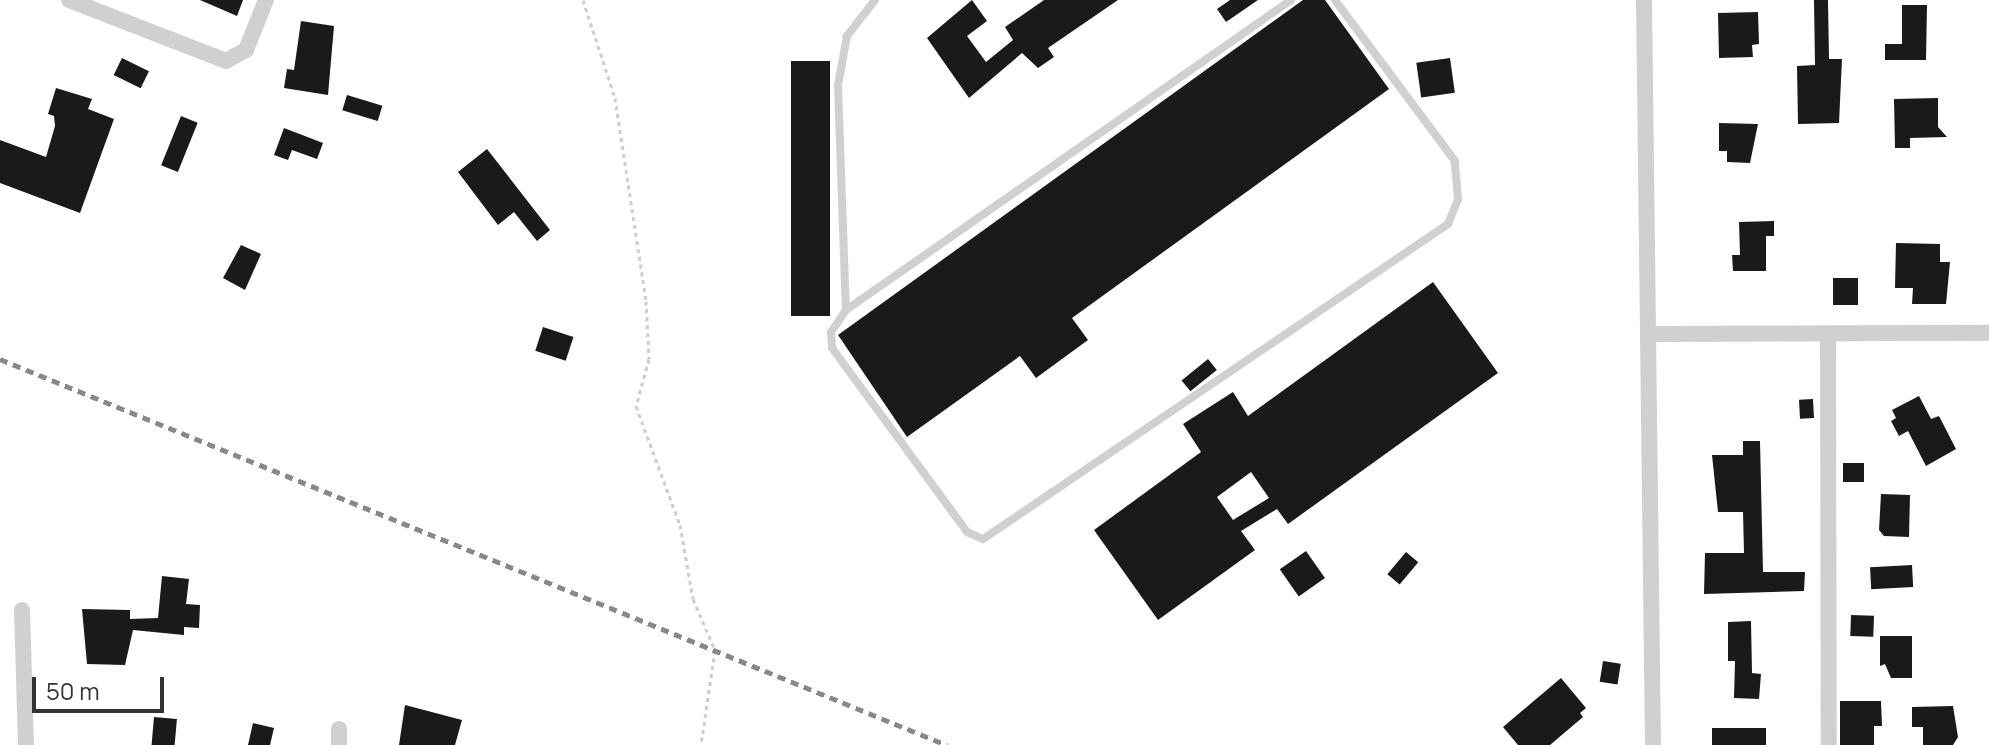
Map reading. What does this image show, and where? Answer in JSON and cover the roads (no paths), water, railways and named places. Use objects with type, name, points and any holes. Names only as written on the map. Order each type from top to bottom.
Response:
[{"type":"street","points":[[69,0],[226,61],[246,50],[266,0]]},
{"type":"street","points":[[1644,0],[1653,745]]},
{"type":"street","points":[[1650,334],[1989,333]]},
{"type":"street","points":[[1828,334],[1829,745]]},
{"type":"street","points":[[22,610],[26,745]]},
{"type":"lane","points":[[846,310],[838,85],[847,36],[875,0]]},
{"type":"lane","points":[[1291,0],[846,310],[831,332],[832,348],[967,532],[983,539],[994,534],[1448,224],[1458,199],[1455,161],[1335,0]]},
{"type":"railway","points":[[0,359],[947,745]]}]
